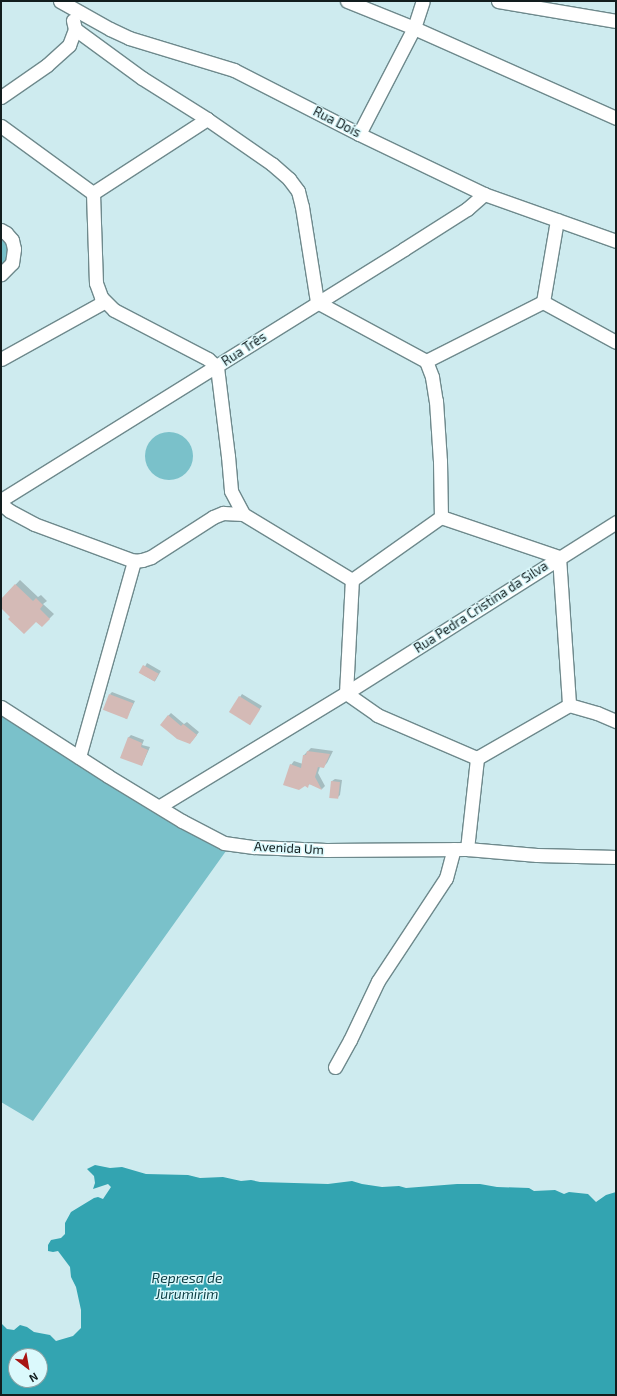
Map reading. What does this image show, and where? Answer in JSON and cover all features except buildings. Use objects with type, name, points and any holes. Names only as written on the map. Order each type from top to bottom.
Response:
[{"type":"street","points":[[347,1],[414,28],[616,118]]},
{"type":"street","points":[[359,134],[414,28],[423,1]]},
{"type":"street","points":[[498,1],[616,21]]},
{"type":"street","points":[[66,2],[75,28],[142,78],[207,119],[272,164],[289,178],[298,191],[302,207],[317,302],[426,362],[432,377],[436,401],[440,461],[441,517]]},
{"type":"street","name":"Rua Dois","points":[[66,2],[95,22],[129,38],[234,70],[359,134],[484,194],[616,241]]},
{"type":"street","points":[[1,97],[47,65],[69,46],[75,28]]},
{"type":"street","points":[[93,193],[207,119]]},
{"type":"street","points":[[1,126],[93,193]]},
{"type":"street","points":[[93,193],[96,283],[104,302],[114,310],[139,324],[208,359],[217,367],[228,456],[230,491],[243,514]]},
{"type":"street","name":"Rua Três","points":[[1,500],[217,367],[317,302],[454,217],[484,194]]},
{"type":"street","points":[[544,302],[557,220]]},
{"type":"street","points":[[1,230],[12,240],[14,249],[12,263],[1,274]]},
{"type":"street","points":[[1,359],[104,302]]},
{"type":"street","points":[[426,362],[544,302]]},
{"type":"street","points":[[544,302],[616,342]]},
{"type":"street","points":[[218,515],[230,491]]},
{"type":"street","points":[[1,504],[10,512],[34,524],[134,561],[151,557],[218,515],[233,512],[243,514],[252,517],[352,580]]},
{"type":"street","points":[[441,517],[558,557],[569,706]]},
{"type":"street","points":[[352,580],[441,517]]},
{"type":"street","name":"Rua Pedra Cristina da Silva","points":[[160,806],[346,693],[558,557],[616,522]]},
{"type":"street","points":[[79,758],[134,561]]},
{"type":"street","points":[[352,580],[346,693],[377,715],[477,758]]},
{"type":"street","points":[[477,758],[569,706],[597,713],[616,721]]},
{"type":"street","name":"Avenida Um","points":[[1,707],[79,758],[160,806],[182,821],[224,843],[254,847],[326,850],[468,849],[537,854],[616,857]]},
{"type":"street","points":[[468,849],[477,758]]},
{"type":"street","points":[[335,1068],[350,1040],[374,987],[446,878],[454,849]]},
{"type":"shaded area","points":[[1,233],[11,249],[1,270]]},
{"type":"shaded area","points":[[164,432],[174,432],[183,436],[189,442],[192,447],[192,465],[183,476],[174,480],[164,480],[155,476],[149,470],[145,461],[145,451],[149,442],[155,436]]},
{"type":"shaded area","points":[[1,712],[75,763],[198,837],[226,851],[33,1121],[1,1102]]},
{"type":"water","name":"Represa de Jurumirim","points":[[95,1165],[110,1168],[122,1167],[146,1174],[188,1175],[200,1178],[223,1177],[241,1181],[251,1180],[260,1182],[328,1184],[352,1181],[382,1187],[399,1186],[406,1188],[457,1184],[480,1184],[497,1187],[529,1188],[534,1191],[555,1190],[564,1194],[569,1192],[588,1194],[596,1202],[606,1195],[616,1192],[616,1395],[3,1395],[1,1394],[1,1323],[7,1329],[14,1330],[20,1325],[27,1327],[34,1332],[50,1335],[56,1341],[73,1336],[81,1328],[81,1310],[76,1287],[71,1277],[70,1267],[58,1251],[48,1251],[48,1245],[51,1240],[61,1238],[65,1234],[65,1223],[71,1212],[94,1198],[98,1197],[103,1199],[111,1187],[108,1184],[93,1189],[95,1183],[94,1176],[87,1169]]}]
